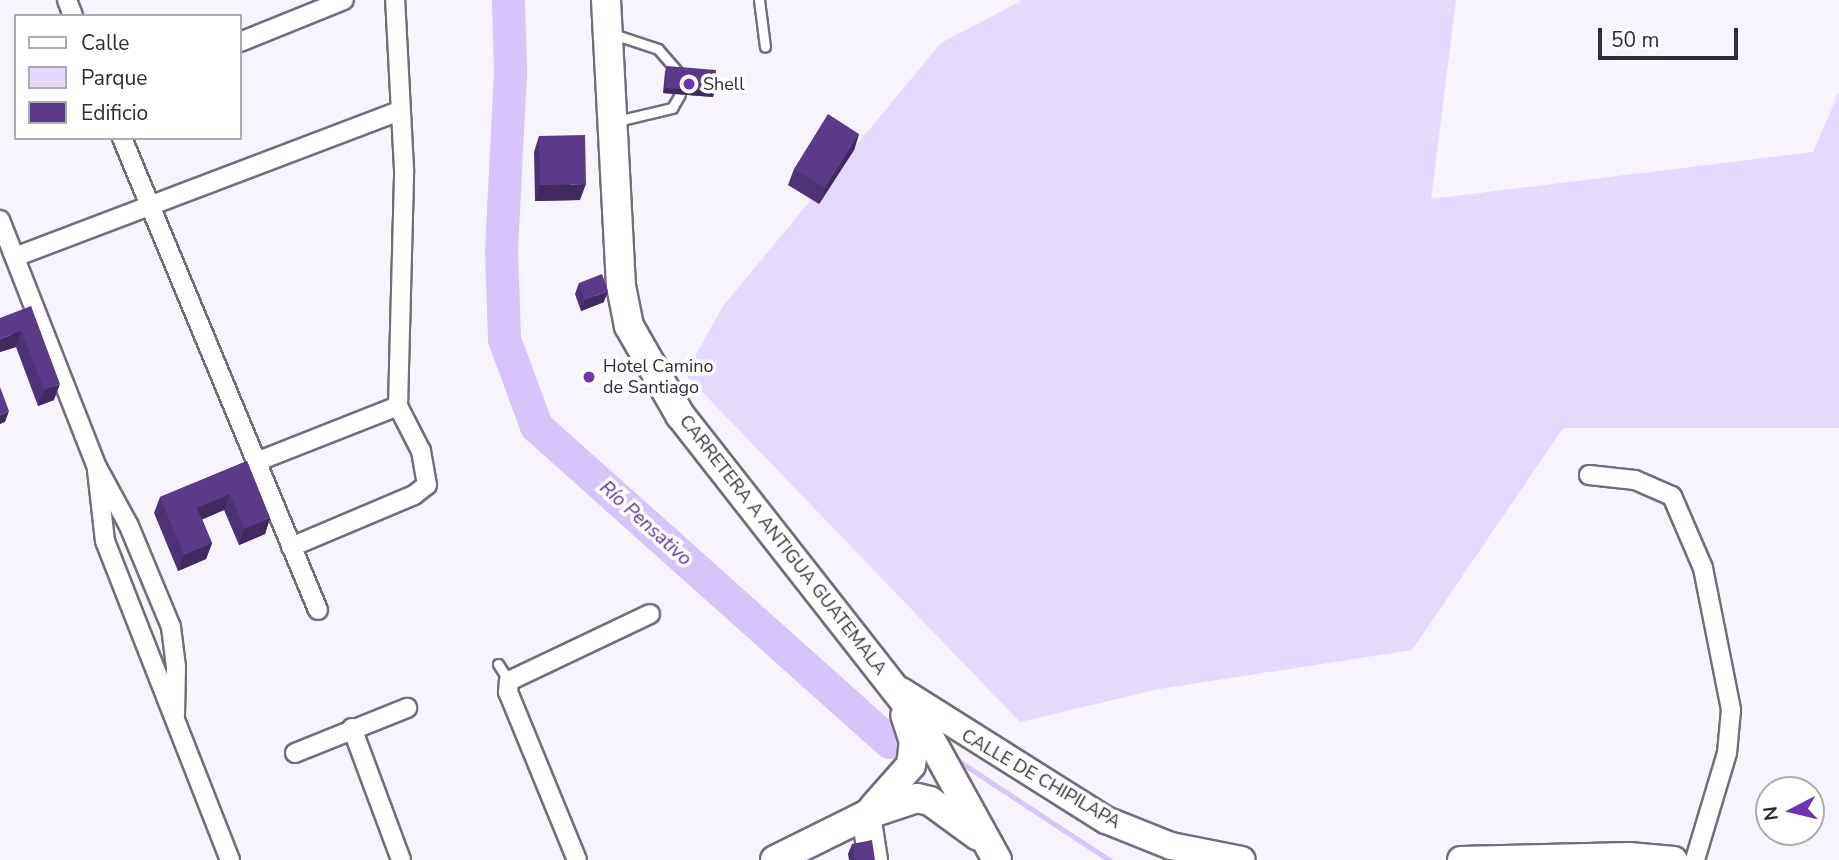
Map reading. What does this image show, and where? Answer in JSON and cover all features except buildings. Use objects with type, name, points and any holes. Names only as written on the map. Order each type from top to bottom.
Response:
[{"type":"main road","name":"CARRETERA A ANTIGUA GUATEMALA","points":[[606,0],[621,286],[629,326],[644,358],[687,425],[891,684],[927,754],[991,851]]},
{"type":"main road","name":"CALLE DE CHIPILAPA","points":[[891,684],[1008,762],[1106,820],[1194,856],[1242,860]]},
{"type":"main road","points":[[866,816],[927,754]]},
{"type":"main road","points":[[775,860],[905,800],[930,801],[991,851]]},
{"type":"main road","points":[[866,816],[873,860]]},
{"type":"main road","points":[[1461,860],[1629,856],[1674,860]]},
{"type":"street","points":[[242,41],[344,0]]},
{"type":"street","points":[[291,547],[414,495],[427,485],[421,452],[398,406],[404,182],[395,0]]},
{"type":"street","points":[[15,257],[400,111]]},
{"type":"street","points":[[123,140],[318,610]]},
{"type":"street","points":[[0,220],[97,467],[129,526],[171,627],[176,667],[175,715]]},
{"type":"street","points":[[12,317],[35,309]]},
{"type":"street","points":[[256,462],[398,406]]},
{"type":"street","points":[[97,467],[104,541],[175,715],[230,860]]},
{"type":"street","points":[[1589,475],[1635,480],[1672,496],[1703,568],[1731,710],[1727,753],[1695,860]]},
{"type":"street","points":[[577,860],[508,692],[509,681],[650,614]]},
{"type":"street","points":[[295,753],[407,708]]},
{"type":"street","points":[[352,728],[401,860]]},
{"type":"lane","points":[[759,0],[765,47]]},
{"type":"lane","points":[[608,32],[658,49],[670,58],[678,72]]},
{"type":"lane","points":[[611,122],[672,108],[680,94]]},
{"type":"lane","points":[[498,664],[509,681]]},
{"type":"green space","points":[[1023,0],[1456,0],[1431,199],[1813,152],[1839,92],[1839,428],[1563,428],[1412,650],[1159,689],[1020,722],[685,374],[723,306],[941,43]]},
{"type":"waterway","name":"Río Pensativo","points":[[508,0],[510,72],[501,251],[504,339],[536,426],[889,742]]},
{"type":"waterway","name":"Río Pensativo","points":[[889,742],[906,747]]},
{"type":"waterway","name":"Río Pensativo","points":[[954,758],[1109,860]]},
{"type":"place","name":"Shell","points":[[689,84]]},
{"type":"place","name":"Hotel Camino de Santiago","points":[[589,377]]}]
